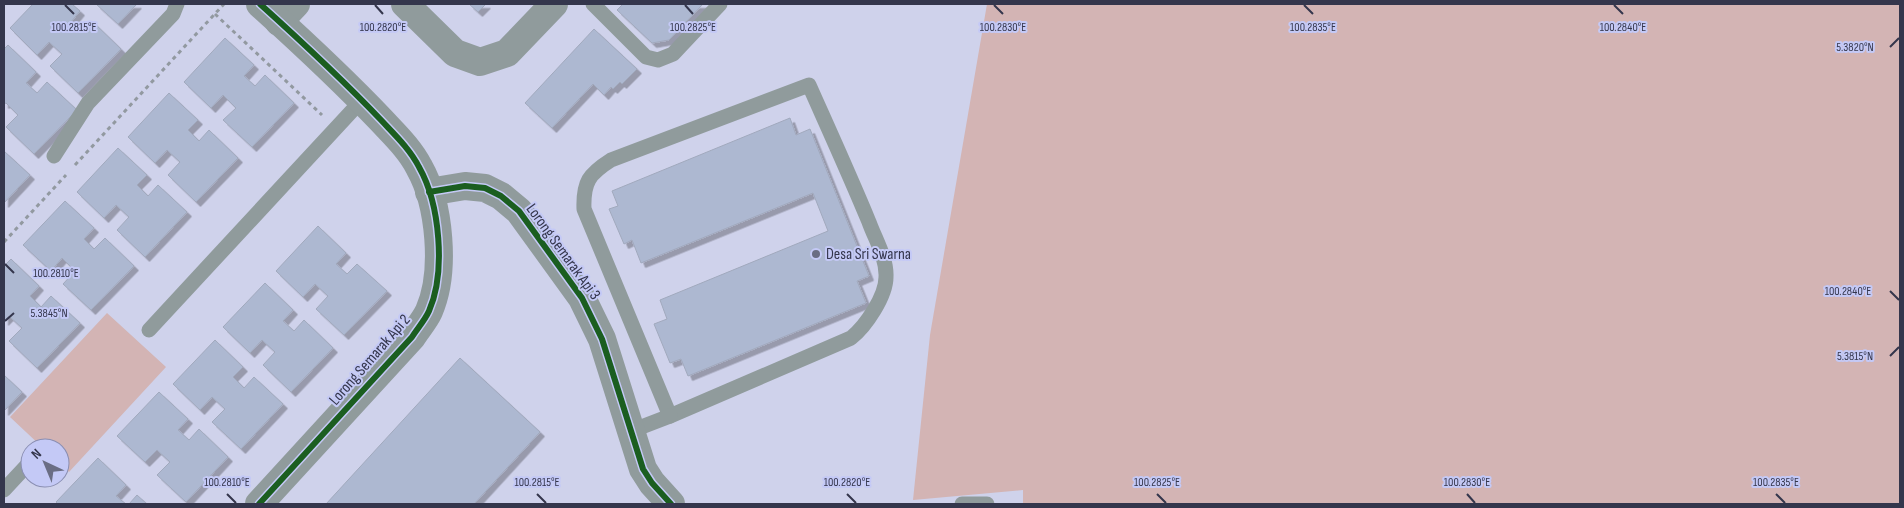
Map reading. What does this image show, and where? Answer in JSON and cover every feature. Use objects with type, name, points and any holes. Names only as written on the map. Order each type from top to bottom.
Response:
[{"type":"street","points":[[405,4],[454,53],[480,62],[508,52],[554,4]]},
{"type":"street","name":"Lorong Semarak Api 2","points":[[259,504],[412,337],[428,312],[437,285],[439,252],[435,217],[429,192],[419,167],[401,142],[279,10]]},
{"type":"street","name":"Lorong Semarak Api 3","points":[[429,192],[465,186],[485,188],[501,196],[519,211],[582,298],[593,319],[602,339],[643,469],[652,483],[671,504]]},
{"type":"lane","points":[[54,156],[88,103],[173,14],[177,4]]},
{"type":"lane","points":[[593,4],[646,57],[658,60],[673,54],[720,4]]},
{"type":"lane","points":[[631,431],[670,416],[851,338],[862,329],[884,290],[886,276],[884,259],[809,85],[611,160],[588,179],[583,194],[584,209],[670,416]]},
{"type":"lane","points":[[149,330],[362,100]]},
{"type":"lane","points":[[4,490],[20,473]]},
{"type":"lane","points":[[962,504],[987,504]]},
{"type":"path","points":[[4,242],[224,4]]},
{"type":"path","points":[[215,14],[336,128]]},
{"type":"shaded area","points":[[987,4],[1900,4],[1900,504],[1023,504],[1023,490],[913,500],[930,335]]},
{"type":"shaded area","points":[[107,313],[166,367],[70,471],[70,438],[32,438],[10,417]]},
{"type":"building","points":[[33,4],[72,4],[80,11],[71,22],[81,32],[92,21],[121,49],[78,93],[50,66],[62,54],[49,42],[37,55],[10,28]]},
{"type":"building","points":[[96,4],[137,4],[118,24]]},
{"type":"building","points":[[469,4],[486,4],[478,12]]},
{"type":"building","points":[[623,4],[703,4],[669,40],[652,43],[617,10]]},
{"type":"building","points":[[594,29],[637,69],[622,84],[620,82],[613,89],[611,87],[604,95],[593,84],[552,128],[525,103]]},
{"type":"building","points":[[225,38],[254,65],[244,76],[255,86],[265,75],[294,103],[252,147],[223,120],[236,108],[223,95],[211,108],[184,82]]},
{"type":"building","points":[[8,45],[36,72],[26,83],[37,93],[47,82],[77,110],[34,154],[6,127],[18,115],[6,103],[4,104],[4,49]]},
{"type":"building","points":[[169,93],[198,120],[188,130],[199,141],[209,130],[238,158],[196,202],[168,175],[180,162],[167,150],[155,163],[128,137]]},
{"type":"building","name":"Desa Sri Swarna","points":[[790,118],[796,135],[810,129],[869,276],[857,281],[866,303],[688,376],[681,359],[670,363],[654,324],[667,319],[660,300],[828,231],[813,193],[641,263],[632,240],[624,244],[609,209],[618,206],[612,191]]},
{"type":"building","points":[[118,148],[147,175],[137,185],[148,196],[158,185],[187,212],[145,257],[117,230],[129,217],[116,205],[104,218],[77,192]]},
{"type":"building","points":[[4,151],[30,175],[4,203]]},
{"type":"building","points":[[65,201],[94,228],[84,239],[94,249],[105,238],[134,266],[91,310],[63,284],[75,271],[62,258],[51,271],[23,245]]},
{"type":"building","points":[[318,226],[346,253],[336,264],[347,274],[357,264],[387,291],[344,335],[316,309],[328,296],[315,284],[303,297],[276,271]]},
{"type":"building","points":[[11,259],[39,286],[30,296],[41,307],[51,296],[80,323],[37,368],[9,341],[22,328],[9,316],[4,321],[4,266]]},
{"type":"building","points":[[265,283],[293,310],[283,321],[294,331],[304,320],[333,348],[291,392],[263,365],[275,352],[262,340],[250,353],[223,327]]},
{"type":"building","points":[[215,340],[243,367],[233,377],[244,388],[254,377],[283,404],[241,449],[212,422],[225,409],[212,397],[200,410],[173,384]]},
{"type":"building","points":[[460,358],[540,432],[474,504],[326,504]]},
{"type":"building","points":[[4,375],[22,392],[4,411]]},
{"type":"building","points":[[159,392],[188,419],[178,430],[189,440],[199,429],[228,457],[186,502],[157,475],[170,462],[157,450],[145,462],[117,436]]},
{"type":"building","points":[[98,458],[126,485],[116,496],[126,504],[58,504],[56,502]]},
{"type":"building","points":[[137,495],[147,504],[129,504]]},
{"type":"cycle path","points":[[259,504],[412,337],[429,311],[438,277],[439,258],[436,219],[432,200],[426,182],[411,154],[351,90],[260,4]]},
{"type":"cycle path","points":[[429,192],[465,186],[485,188],[501,196],[519,211],[582,298],[602,339],[643,469],[652,483],[671,504]]},
{"type":"place","name":"Desa Sri Swarna","points":[[816,254]]}]
